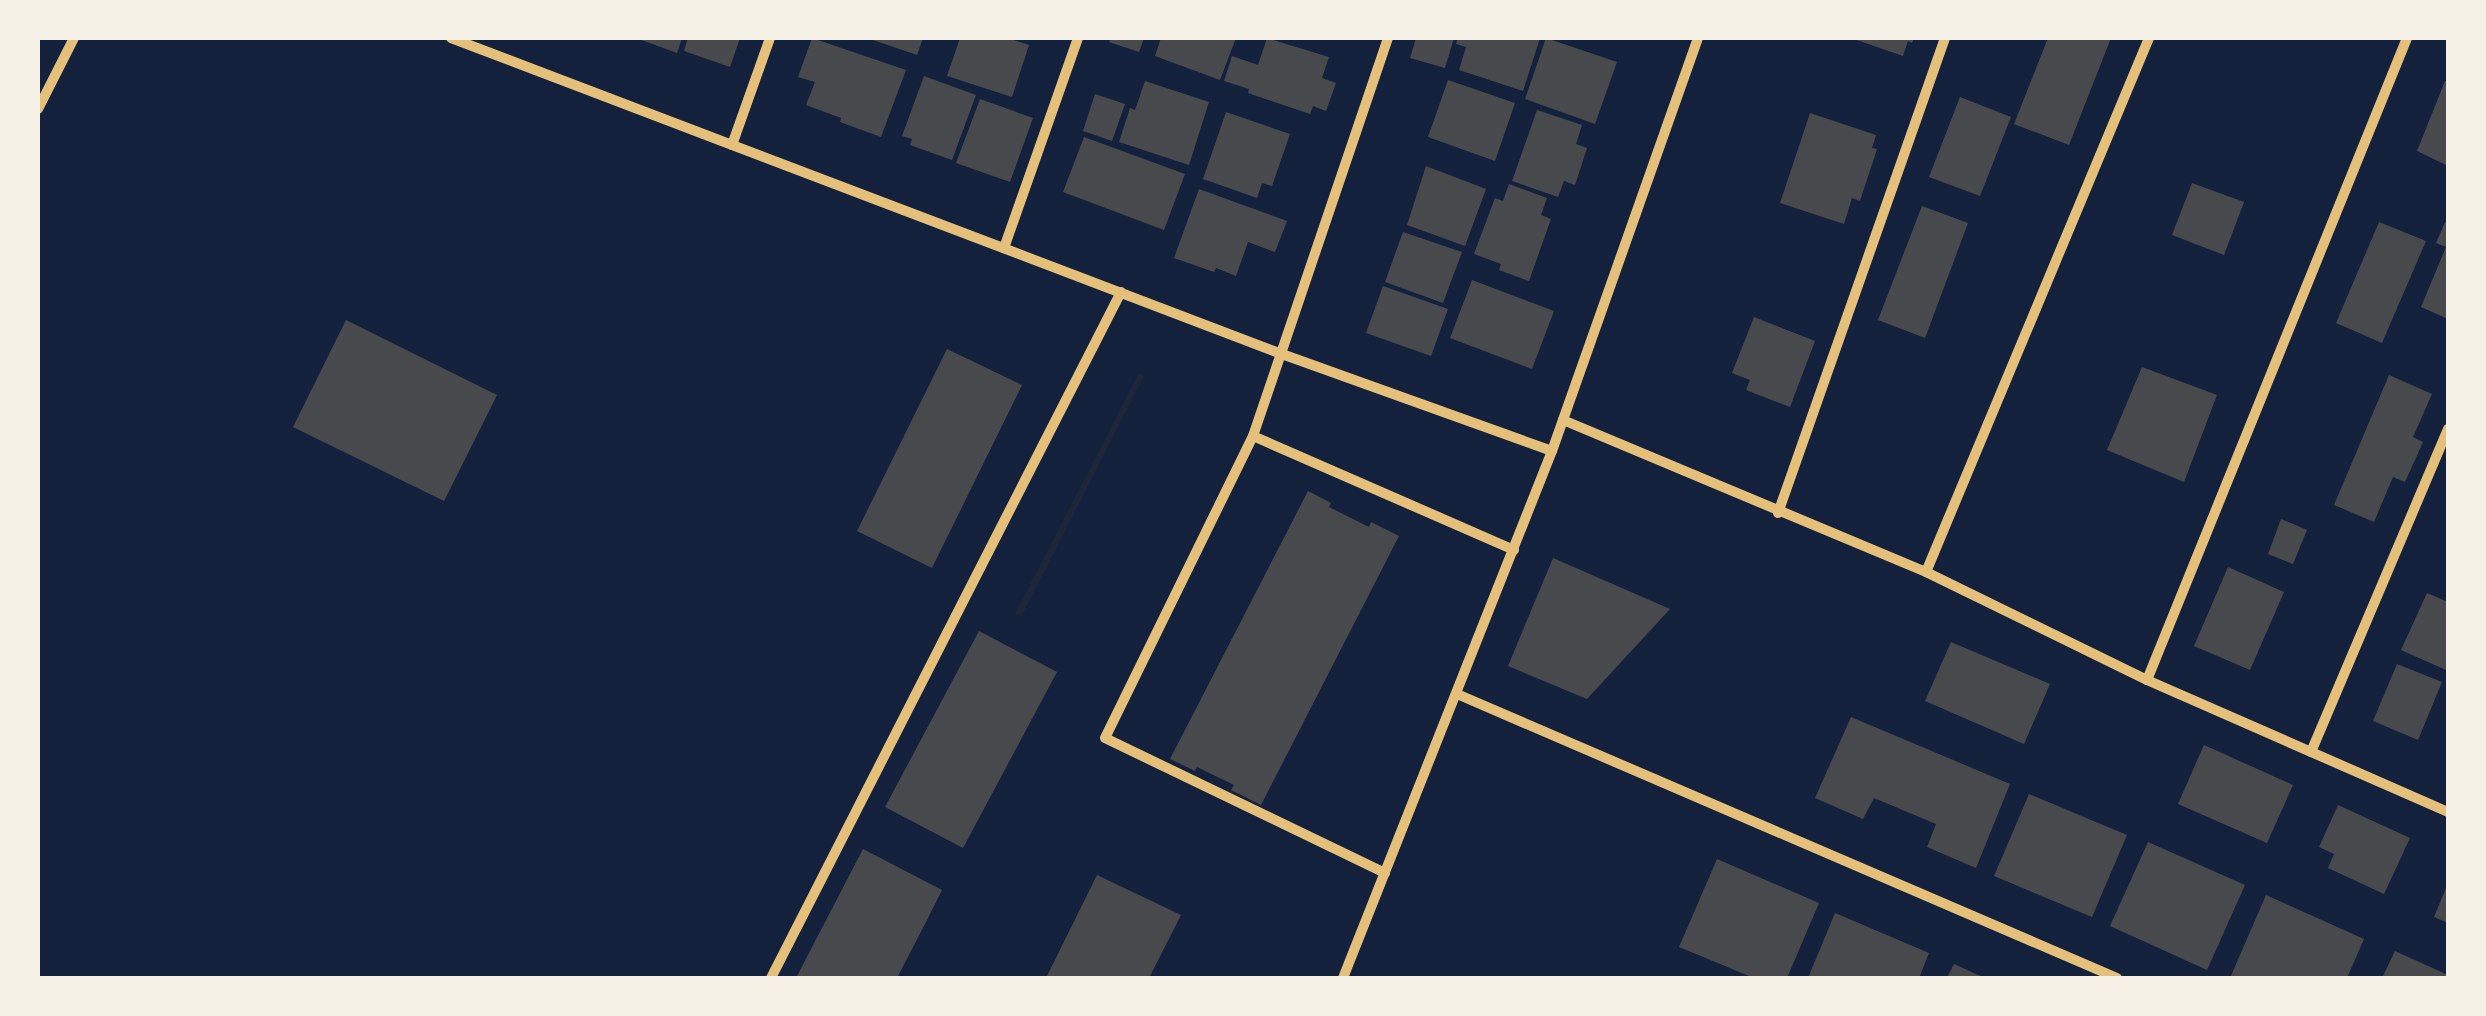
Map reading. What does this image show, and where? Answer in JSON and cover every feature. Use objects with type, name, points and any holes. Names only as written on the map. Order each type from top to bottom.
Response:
[{"type":"street","points":[[38,110],[74,38]]},
{"type":"street","points":[[455,38],[1279,352],[1552,451]]},
{"type":"street","points":[[732,145],[770,38]]},
{"type":"street","points":[[1004,248],[1078,38]]},
{"type":"street","points":[[1385,873],[1106,738],[1253,436],[1388,38]]},
{"type":"street","points":[[1343,978],[1552,451],[1698,38]]},
{"type":"street","points":[[1778,512],[1945,38]]},
{"type":"street","points":[[1926,572],[2150,38]]},
{"type":"street","points":[[2147,680],[2407,38]]},
{"type":"street","points":[[772,978],[1121,292]]},
{"type":"street","points":[[1563,420],[1926,572],[2147,680],[2448,812]]},
{"type":"street","points":[[2311,752],[2448,429]]},
{"type":"street","points":[[1253,436],[1514,550]]},
{"type":"street","points":[[1458,694],[2117,978]]},
{"type":"shaded area","points":[[1139,373],[1144,376],[1021,617],[1015,614]]},
{"type":"building","points":[[636,38],[682,38],[677,53]]},
{"type":"building","points":[[688,38],[740,38],[730,67],[684,51]]},
{"type":"building","points":[[812,38],[906,70],[881,137],[806,105],[815,82],[798,77]]},
{"type":"building","points":[[867,38],[923,38],[917,55]]},
{"type":"building","points":[[960,38],[1007,38],[1029,45],[1012,97],[947,76]]},
{"type":"building","points":[[1111,38],[1144,38],[1139,52],[1109,42]]},
{"type":"building","points":[[1161,38],[1236,38],[1220,80],[1155,56]]},
{"type":"building","points":[[1267,38],[1329,57],[1322,78],[1336,83],[1326,111],[1313,106],[1310,114],[1224,81],[1232,56],[1258,65]]},
{"type":"building","points":[[1416,38],[1454,38],[1445,68],[1410,58]]},
{"type":"building","points":[[1458,38],[1540,38],[1523,91],[1459,70],[1466,47],[1456,44]]},
{"type":"building","points":[[1546,38],[1617,62],[1595,124],[1525,99]]},
{"type":"building","points":[[1851,38],[1914,38],[1912,43],[1908,41],[1903,56]]},
{"type":"building","points":[[2048,38],[2111,38],[2069,145],[2014,124]]},
{"type":"building","points":[[924,76],[976,95],[952,160],[910,145],[912,139],[902,136]]},
{"type":"building","points":[[1448,80],[1515,103],[1495,161],[1428,137]]},
{"type":"building","points":[[1145,81],[1209,102],[1189,165],[1119,142],[1130,108],[1135,110]]},
{"type":"building","points":[[2445,81],[2448,82],[2448,166],[2417,151]]},
{"type":"building","points":[[1095,94],[1125,104],[1112,141],[1083,131]]},
{"type":"building","points":[[1960,97],[2011,117],[1980,196],[1929,177]]},
{"type":"building","points":[[980,99],[1033,118],[1010,182],[956,163]]},
{"type":"building","points":[[1537,110],[1582,125],[1576,144],[1587,148],[1575,185],[1564,181],[1558,197],[1512,181]]},
{"type":"building","points":[[1226,112],[1290,134],[1272,186],[1262,183],[1257,198],[1203,179]]},
{"type":"building","points":[[1810,113],[1876,135],[1872,148],[1877,149],[1860,201],[1852,198],[1844,224],[1780,203]]},
{"type":"building","points":[[1084,137],[1185,174],[1164,230],[1063,192]]},
{"type":"building","points":[[1426,166],[1486,189],[1465,246],[1407,225]]},
{"type":"building","points":[[2192,183],[2244,202],[2224,255],[2172,235]]},
{"type":"building","points":[[1509,184],[1547,198],[1541,215],[1551,219],[1529,281],[1499,270],[1501,264],[1474,254],[1495,198],[1503,201]]},
{"type":"building","points":[[1199,189],[1287,221],[1275,252],[1248,242],[1236,276],[1174,258]]},
{"type":"building","points":[[1922,206],[1968,223],[1925,338],[1878,320]]},
{"type":"building","points":[[2379,222],[2426,241],[2382,343],[2336,323]]},
{"type":"building","points":[[2445,222],[2448,224],[2448,319],[2421,307],[2446,247],[2436,243]]},
{"type":"building","points":[[1403,232],[1462,252],[1443,303],[1385,282]]},
{"type":"building","points":[[1472,280],[1554,311],[1532,369],[1450,338]]},
{"type":"building","points":[[1383,286],[1448,309],[1431,356],[1366,333]]},
{"type":"building","points":[[1754,317],[1815,341],[1790,407],[1746,390],[1750,380],[1732,373]]},
{"type":"building","points":[[346,320],[497,395],[444,501],[293,427]]},
{"type":"building","points":[[947,349],[1022,385],[932,568],[857,531]]},
{"type":"building","points":[[2142,367],[2217,395],[2184,482],[2107,450]]},
{"type":"building","points":[[2389,375],[2432,394],[2413,437],[2423,442],[2405,482],[2393,477],[2374,522],[2334,505]]},
{"type":"building","points":[[1308,491],[1331,503],[1329,507],[1369,527],[1371,522],[1399,536],[1261,805],[1231,790],[1234,785],[1170,759]]},
{"type":"building","points":[[2281,519],[2307,530],[2293,564],[2268,554]]},
{"type":"building","points":[[1553,558],[1670,609],[1587,699],[1508,666]]},
{"type":"building","points":[[2228,567],[2284,592],[2250,670],[2194,646]]},
{"type":"building","points":[[2427,593],[2448,602],[2446,670],[2401,650]]},
{"type":"building","points":[[979,631],[1057,672],[963,848],[885,807]]},
{"type":"building","points":[[1951,642],[2050,684],[2024,744],[1925,701]]},
{"type":"building","points":[[2397,664],[2442,682],[2418,740],[2373,721]]},
{"type":"building","points":[[1851,717],[2010,784],[1976,868],[1927,847],[1936,824],[1874,798],[1863,819],[1815,798]]},
{"type":"building","points":[[2204,745],[2293,785],[2267,843],[2178,804]]},
{"type":"building","points":[[2029,794],[2127,835],[2092,917],[1994,876]]},
{"type":"building","points":[[2338,805],[2410,838],[2384,894],[2328,868],[2334,854],[2319,847]]},
{"type":"building","points":[[2148,842],[2245,885],[2207,970],[2110,926]]},
{"type":"building","points":[[863,849],[942,890],[897,978],[796,978]]},
{"type":"building","points":[[1717,859],[1819,903],[1787,978],[1754,978],[1679,947]]},
{"type":"building","points":[[1097,875],[1181,915],[1149,978],[1046,978]]},
{"type":"building","points":[[2448,883],[2448,923],[2434,917]]},
{"type":"building","points":[[2266,895],[2364,939],[2347,978],[2230,978]]},
{"type":"building","points":[[1835,913],[1929,953],[1919,978],[1808,978]]},
{"type":"building","points":[[2395,951],[2448,975],[2448,978],[2382,978]]},
{"type":"building","points":[[1954,964],[1985,978],[1947,978]]}]
